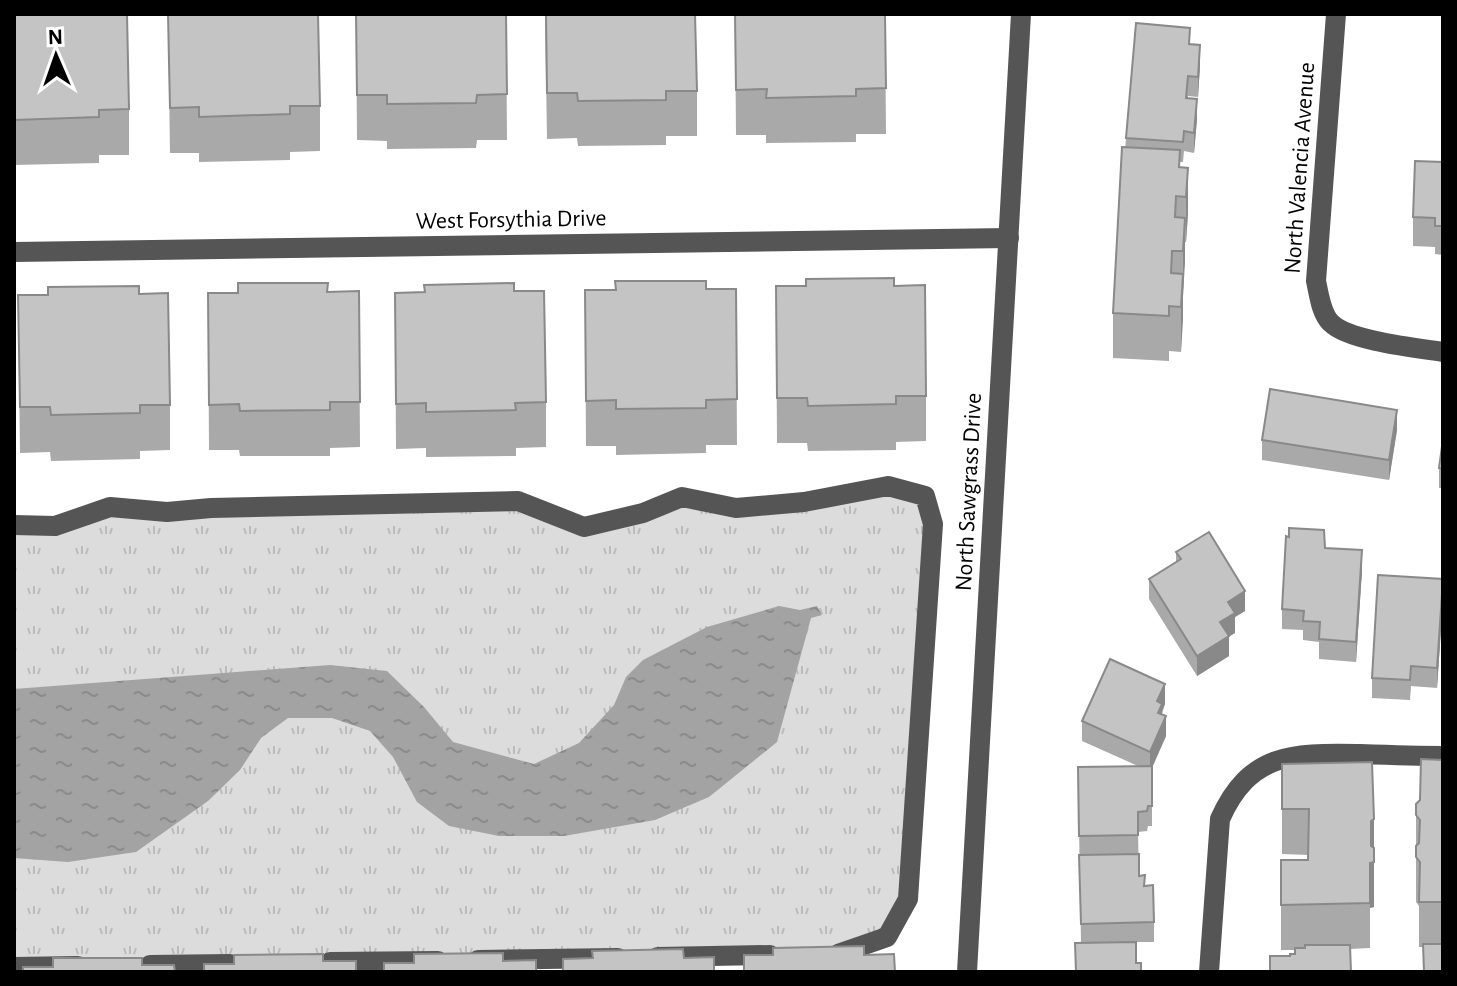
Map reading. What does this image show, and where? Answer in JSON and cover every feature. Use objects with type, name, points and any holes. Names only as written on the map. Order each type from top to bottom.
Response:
[{"type":"street","name":"North Sawgrass Drive","points":[[967,972],[1021,14]]},
{"type":"street","name":"North Valencia Avenue","points":[[1336,14],[1316,281],[1321,303],[1331,323],[1354,335],[1443,352]]},
{"type":"street","name":"West Forsythia Drive","points":[[14,252],[1009,238]]},
{"type":"street","points":[[14,525],[55,526],[110,507],[167,512],[211,508],[518,501],[584,527],[643,513],[682,497],[736,508],[804,502],[888,486],[925,496],[933,524],[908,899],[887,937],[844,954],[317,963]]},
{"type":"street","points":[[1209,972],[1220,819],[1230,797],[1247,777],[1273,761],[1303,753],[1443,756]]},
{"type":"street","points":[[126,966],[253,964]]},
{"type":"street","points":[[14,967],[94,966]]},
{"type":"green space","points":[[888,486],[925,496],[908,899],[887,937],[844,954],[14,961],[14,525],[110,507],[518,501],[584,527],[682,497],[736,508]]},
{"type":"water","points":[[779,606],[800,610],[817,606],[822,615],[811,618],[777,742],[709,797],[655,820],[564,836],[499,836],[449,826],[417,802],[393,757],[370,731],[332,718],[288,718],[261,738],[240,770],[208,801],[136,852],[68,862],[14,858],[14,689],[330,665],[387,671],[424,707],[453,742],[534,764],[579,743],[614,705],[626,677],[643,660],[707,627]]},
{"type":"building","points":[[14,14],[127,14],[129,109],[99,110],[99,117],[14,120]]},
{"type":"building","points":[[168,14],[318,14],[320,106],[290,106],[290,114],[199,117],[199,107],[170,108]]},
{"type":"building","points":[[356,14],[506,14],[507,94],[477,95],[476,103],[387,104],[387,95],[357,95]]},
{"type":"building","points":[[546,14],[695,14],[697,91],[666,91],[666,100],[578,101],[577,93],[547,93]]},
{"type":"building","points":[[735,14],[885,14],[886,88],[856,89],[856,96],[766,98],[767,89],[736,90]]},
{"type":"building","points":[[1136,23],[1190,28],[1189,44],[1200,45],[1198,77],[1188,76],[1186,98],[1197,99],[1194,133],[1184,131],[1183,142],[1126,138]]},
{"type":"building","points":[[1122,147],[1180,150],[1179,167],[1188,168],[1186,197],[1176,196],[1175,217],[1185,218],[1183,251],[1172,251],[1171,273],[1183,274],[1181,307],[1169,306],[1169,316],[1113,313]]},
{"type":"building","points":[[1415,161],[1443,162],[1443,226],[1435,226],[1435,218],[1413,217]]},
{"type":"building","points":[[894,278],[894,286],[925,285],[926,396],[896,396],[896,404],[808,406],[807,398],[777,398],[776,286],[806,286],[806,279]]},
{"type":"building","points":[[615,281],[706,281],[706,289],[736,289],[737,399],[706,400],[706,408],[616,409],[616,400],[586,401],[585,290],[616,290]]},
{"type":"building","points":[[238,283],[328,283],[327,292],[359,291],[360,402],[330,402],[330,410],[240,411],[239,404],[209,405],[208,293],[238,293]]},
{"type":"building","points":[[514,283],[514,291],[544,291],[546,402],[515,403],[516,410],[426,412],[426,403],[396,404],[395,293],[425,292],[424,285]]},
{"type":"building","points":[[139,286],[139,294],[168,293],[170,405],[140,405],[140,413],[51,415],[50,407],[20,407],[18,295],[48,295],[48,287]]},
{"type":"building","points":[[1270,389],[1397,410],[1389,460],[1262,440]]},
{"type":"building","points":[[1443,439],[1443,469],[1439,468]]},
{"type":"building","points":[[1289,528],[1324,530],[1325,548],[1362,550],[1356,642],[1319,639],[1320,622],[1303,621],[1304,611],[1282,609]]},
{"type":"building","points":[[1209,532],[1245,591],[1228,602],[1235,613],[1220,622],[1229,636],[1197,656],[1149,579],[1181,559],[1176,552]]},
{"type":"building","points":[[1378,575],[1443,579],[1437,668],[1411,666],[1410,680],[1372,678]]},
{"type":"building","points":[[1110,659],[1165,684],[1157,701],[1162,704],[1158,713],[1166,716],[1150,752],[1082,721]]},
{"type":"building","points":[[1421,759],[1443,760],[1443,902],[1419,902],[1420,862],[1416,857],[1416,846],[1419,843],[1420,820],[1416,815],[1416,804],[1420,800]]},
{"type":"building","points":[[1372,762],[1374,819],[1371,821],[1371,846],[1374,848],[1374,862],[1370,863],[1370,903],[1281,905],[1281,860],[1308,860],[1309,809],[1282,809],[1282,764]]},
{"type":"building","points":[[1152,766],[1152,806],[1148,806],[1147,811],[1138,812],[1138,835],[1079,836],[1078,767]]},
{"type":"building","points":[[1139,854],[1139,876],[1145,875],[1144,886],[1153,885],[1154,922],[1081,924],[1079,855]]},
{"type":"building","points":[[1136,942],[1136,963],[1141,963],[1141,972],[1076,972],[1075,943]]},
{"type":"building","points":[[1423,944],[1443,944],[1443,972],[1424,972]]},
{"type":"building","points":[[1305,945],[1350,945],[1351,972],[1270,972],[1270,956],[1290,956],[1295,954],[1295,948],[1305,948]]},
{"type":"building","points":[[864,946],[864,955],[894,954],[895,972],[744,972],[744,955],[773,955],[773,948]]},
{"type":"building","points":[[683,949],[684,958],[714,957],[714,972],[563,972],[563,959],[593,958],[592,951]]},
{"type":"building","points":[[503,953],[503,961],[536,960],[536,972],[384,972],[384,963],[414,963],[414,954]]},
{"type":"building","points":[[323,954],[323,961],[356,961],[356,972],[204,972],[204,964],[234,964],[234,955]]},
{"type":"building","points":[[53,958],[142,958],[142,965],[174,965],[175,972],[23,972],[23,967],[53,967]]}]
